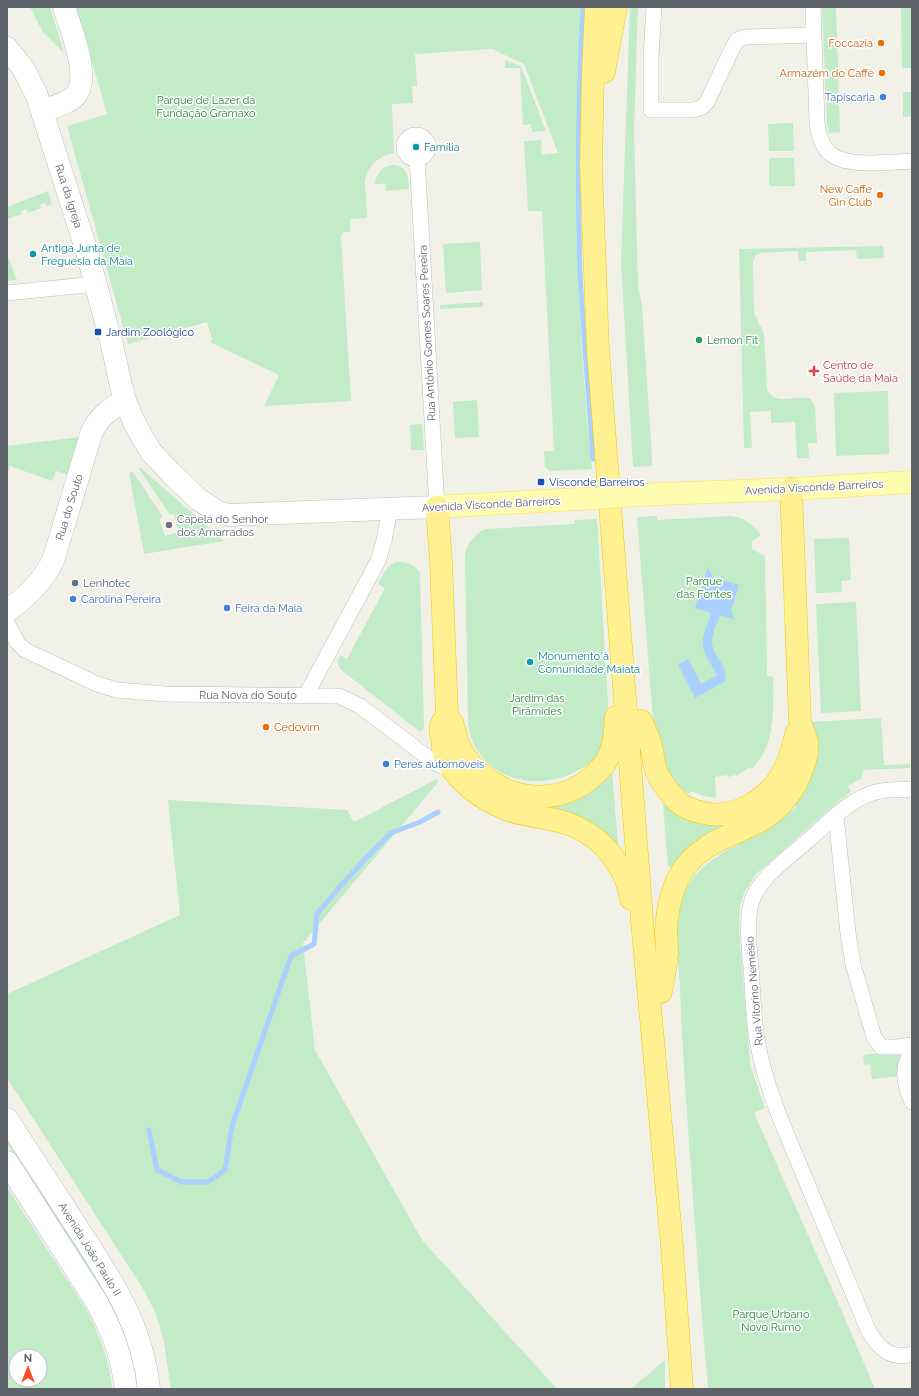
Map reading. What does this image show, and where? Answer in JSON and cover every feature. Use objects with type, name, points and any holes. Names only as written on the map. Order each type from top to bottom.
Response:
[{"type":"highway","points":[[596,7],[592,73],[591,166],[598,350],[616,521],[640,721],[690,1388]]},
{"type":"highway","points":[[605,7],[600,177],[611,464]]},
{"type":"highway","points":[[602,85],[616,7]]},
{"type":"highway","points":[[661,992],[667,951],[666,931],[670,903],[683,870],[692,858],[703,849],[725,836],[756,823],[783,803],[796,784],[806,755],[808,744],[800,722],[791,489]]},
{"type":"highway","points":[[437,507],[441,562],[447,715],[453,726],[459,746],[469,761],[489,780],[506,790],[528,797],[555,796],[589,781],[605,764],[615,739],[620,653]]},
{"type":"highway","points":[[616,521],[620,653],[643,932],[672,1246],[690,1388]]},
{"type":"highway","points":[[447,715],[440,726],[443,748],[445,756],[455,772],[478,794],[497,805],[516,812],[563,822],[576,827],[594,839],[613,856],[623,873],[630,895],[633,917],[643,932]]},
{"type":"highway","points":[[640,721],[651,744],[656,769],[665,787],[678,802],[686,807],[710,814],[726,813],[747,807],[761,798],[774,786],[783,773],[790,756],[800,722]]},
{"type":"main road","points":[[42,112],[71,99],[79,91],[81,85],[82,77],[80,62],[64,7]]},
{"type":"main road","name":"Rua da Igreja","points":[[7,48],[30,79],[42,112],[96,284],[125,400]]},
{"type":"main road","name":"Avenida Visconde Barreiros","points":[[125,400],[142,437],[152,453],[198,499],[218,512],[229,515],[240,516],[437,507],[635,495],[791,489],[912,482]]},
{"type":"main road","name":"Rua do Souto","points":[[7,611],[22,600],[43,578],[49,568],[56,551],[95,425],[106,413],[125,400]]},
{"type":"main road","name":"Avenida João Paulo II","points":[[7,1119],[105,1270],[126,1308],[137,1334],[145,1359],[149,1389]]},
{"type":"main road","name":"Avenida João Paulo II","points":[[7,1162],[96,1300],[118,1349],[126,1389]]},
{"type":"street","points":[[654,7],[650,56],[651,110],[694,110],[702,107],[706,102],[737,40],[745,37],[814,35]]},
{"type":"street","points":[[813,7],[818,129],[823,145],[835,157],[847,162],[874,163],[912,161]]},
{"type":"street","name":"Rua António Gomes Soares Pereira","points":[[417,158],[437,507]]},
{"type":"street","points":[[7,294],[96,284]]},
{"type":"street","name":"Rua Nova do Souto","points":[[7,623],[17,642],[24,650],[87,680],[117,690],[166,694],[306,695],[378,561],[384,541],[390,509]]},
{"type":"street","points":[[306,695],[339,696],[360,706],[435,763],[455,772]]},
{"type":"street","name":"Rua Vitorino Nemésio","points":[[912,789],[877,791],[856,801],[836,816],[768,876],[756,890],[751,902],[749,914],[749,940],[758,1045],[771,1096],[869,1332],[878,1345],[887,1352],[906,1356],[912,1354]]},
{"type":"street","points":[[836,816],[848,933],[854,970],[874,1037],[881,1047],[912,1045]]},
{"type":"street","points":[[912,1051],[906,1061],[904,1069],[904,1080],[912,1103]]},
{"type":"green space","points":[[30,7],[50,7],[64,53],[42,31]]},
{"type":"green space","name":"Parque de Lazer da Fundação Gramaxo","points":[[76,7],[581,7],[576,128],[577,234],[581,335],[592,469],[550,471],[545,467],[544,451],[554,451],[542,211],[528,211],[524,141],[541,140],[542,155],[558,153],[524,64],[492,49],[415,54],[417,86],[412,86],[413,103],[392,104],[394,153],[383,156],[371,166],[366,175],[365,181],[367,218],[350,219],[350,232],[343,232],[341,236],[351,401],[264,406],[279,375],[210,342],[212,339],[207,322],[128,344],[67,126],[107,114]]},
{"type":"green space","points":[[630,7],[638,7],[634,132],[638,284],[642,307],[652,457],[652,466],[633,467],[621,263]]},
{"type":"green space","points":[[822,7],[836,7],[840,132],[829,133],[827,125]]},
{"type":"green space","points":[[901,7],[912,7],[912,68],[902,68]]},
{"type":"green space","points":[[505,60],[521,66],[546,131],[532,132],[531,124],[523,125],[520,68],[505,68]]},
{"type":"green space","points":[[903,92],[912,92],[912,116],[903,117]]},
{"type":"green space","points":[[793,123],[794,151],[769,151],[768,124]]},
{"type":"green space","points":[[769,158],[794,158],[795,186],[769,186]]},
{"type":"green space","points":[[395,165],[403,168],[407,174],[409,189],[386,191],[386,184],[375,184],[377,176],[381,170],[387,166]]},
{"type":"green space","points":[[48,191],[52,204],[47,206],[45,203],[40,205],[41,208],[28,213],[26,209],[21,211],[22,214],[8,219],[7,207]]},
{"type":"green space","points":[[480,242],[482,290],[446,293],[443,244]]},
{"type":"green space","points":[[883,246],[884,258],[857,259],[856,250],[806,252],[806,261],[799,261],[798,251],[761,253],[756,255],[753,261],[754,313],[764,333],[767,389],[775,398],[811,399],[815,407],[817,443],[808,443],[809,458],[797,458],[795,422],[771,423],[771,411],[750,412],[752,448],[744,448],[739,249]]},
{"type":"green space","points":[[7,254],[17,280],[7,281]]},
{"type":"green space","points":[[483,302],[483,307],[440,309],[440,305]]},
{"type":"green space","points":[[888,391],[889,454],[836,456],[834,393]]},
{"type":"green space","points":[[477,400],[479,437],[455,438],[453,402]]},
{"type":"green space","points":[[422,424],[424,450],[411,450],[410,425]]},
{"type":"green space","points":[[80,437],[69,475],[56,471],[52,481],[10,466],[7,474],[7,446]]},
{"type":"green space","points":[[141,468],[224,541],[144,554],[129,473],[133,472],[163,517],[159,519],[165,536],[179,532],[174,514],[170,515],[139,469]]},
{"type":"green space","name":"Parque das Fontes","points":[[657,516],[657,520],[730,516],[747,522],[761,535],[752,542],[752,549],[765,556],[767,676],[773,677],[773,711],[771,729],[764,752],[752,769],[750,767],[736,776],[728,777],[727,775],[715,777],[716,798],[703,796],[691,791],[689,794],[677,787],[668,773],[654,732],[637,517]]},
{"type":"green space","name":"Jardim das Pirâmides","points":[[597,519],[608,703],[608,714],[602,746],[598,755],[589,763],[575,772],[563,777],[536,781],[511,777],[488,763],[479,753],[472,740],[468,725],[466,550],[475,536],[486,529],[575,524],[575,520]]},
{"type":"green space","points":[[849,538],[851,580],[841,581],[842,592],[816,593],[814,539]]},
{"type":"green space","points":[[396,562],[410,564],[420,573],[424,727],[422,731],[419,731],[340,669],[338,662],[340,655],[347,659],[385,588],[378,584],[383,574],[387,568]]},
{"type":"green space","points":[[856,602],[861,711],[821,713],[816,604]]},
{"type":"green space","name":"Parque Urbano Novo Rumo","points":[[881,718],[884,765],[910,764],[910,768],[863,770],[862,778],[848,786],[851,792],[756,874],[744,893],[740,905],[739,930],[750,1064],[765,1108],[754,1113],[875,1389],[708,1389],[690,1160],[677,950],[677,924],[682,900],[686,889],[701,869],[721,854],[765,830],[796,807],[795,803],[813,739],[812,722]]},
{"type":"green space","points":[[612,772],[617,845],[527,808],[505,796]]},
{"type":"green space","points":[[791,778],[673,867],[668,866],[663,804],[695,819]]},
{"type":"green space","points":[[437,779],[439,781],[303,943],[315,1050],[422,1240],[557,1389],[171,1389],[164,1342],[160,1327],[155,1312],[142,1287],[7,1078],[7,994],[180,915],[168,800],[347,810],[354,822]]},
{"type":"green space","points":[[906,1050],[899,1076],[872,1079],[870,1064],[864,1065],[863,1055]]},
{"type":"green space","points":[[7,1137],[106,1290],[132,1345],[140,1389],[135,1389],[94,1278],[7,1144]]},
{"type":"green space","points":[[7,1187],[86,1309],[103,1348],[109,1368],[112,1389],[7,1389]]},
{"type":"green space","points":[[665,1360],[665,1389],[631,1389]]},
{"type":"water","points":[[708,567],[713,577],[739,585],[731,611],[735,620],[720,615],[712,639],[713,647],[724,668],[726,677],[724,682],[695,698],[678,665],[688,659],[701,684],[717,675],[705,654],[703,645],[704,633],[711,613],[695,608]]},
{"type":"waterway","points":[[583,7],[579,106],[579,238],[581,294],[593,459]]},
{"type":"waterway","points":[[149,1130],[157,1170],[181,1182],[208,1182],[225,1170],[232,1126],[291,956],[314,944],[317,914],[367,857],[391,833],[420,822],[438,812]]},
{"type":"place","name":"Foccazia","points":[[881,43]]},
{"type":"place","name":"Armazém do Caffè","points":[[882,73]]},
{"type":"place","name":"Tapiscaria","points":[[883,97]]},
{"type":"place","name":"Família","points":[[416,147]]},
{"type":"place","name":"New Caffe Gin Club","points":[[880,195]]},
{"type":"place","name":"Antiga Junta de Freguesia da Maia","points":[[33,254]]},
{"type":"place","name":"Jardim Zoológico","points":[[98,332]]},
{"type":"place","name":"Lemon Fit","points":[[699,340]]},
{"type":"place","name":"Centro de Saúde da Maia","points":[[814,371]]},
{"type":"place","name":"Visconde Barreiros","points":[[541,482]]},
{"type":"place","name":"Capela do Senhor dos Amarrados","points":[[169,525]]},
{"type":"place","name":"Lenhotec","points":[[75,583]]},
{"type":"place","name":"Carolina Pereira","points":[[73,599]]},
{"type":"place","name":"Feira da Maia","points":[[227,608]]},
{"type":"place","name":"Monumento à Comunidade Maiata","points":[[530,662]]},
{"type":"place","name":"Cedovim","points":[[266,727]]},
{"type":"place","name":"Peres automóveis","points":[[386,764]]}]
